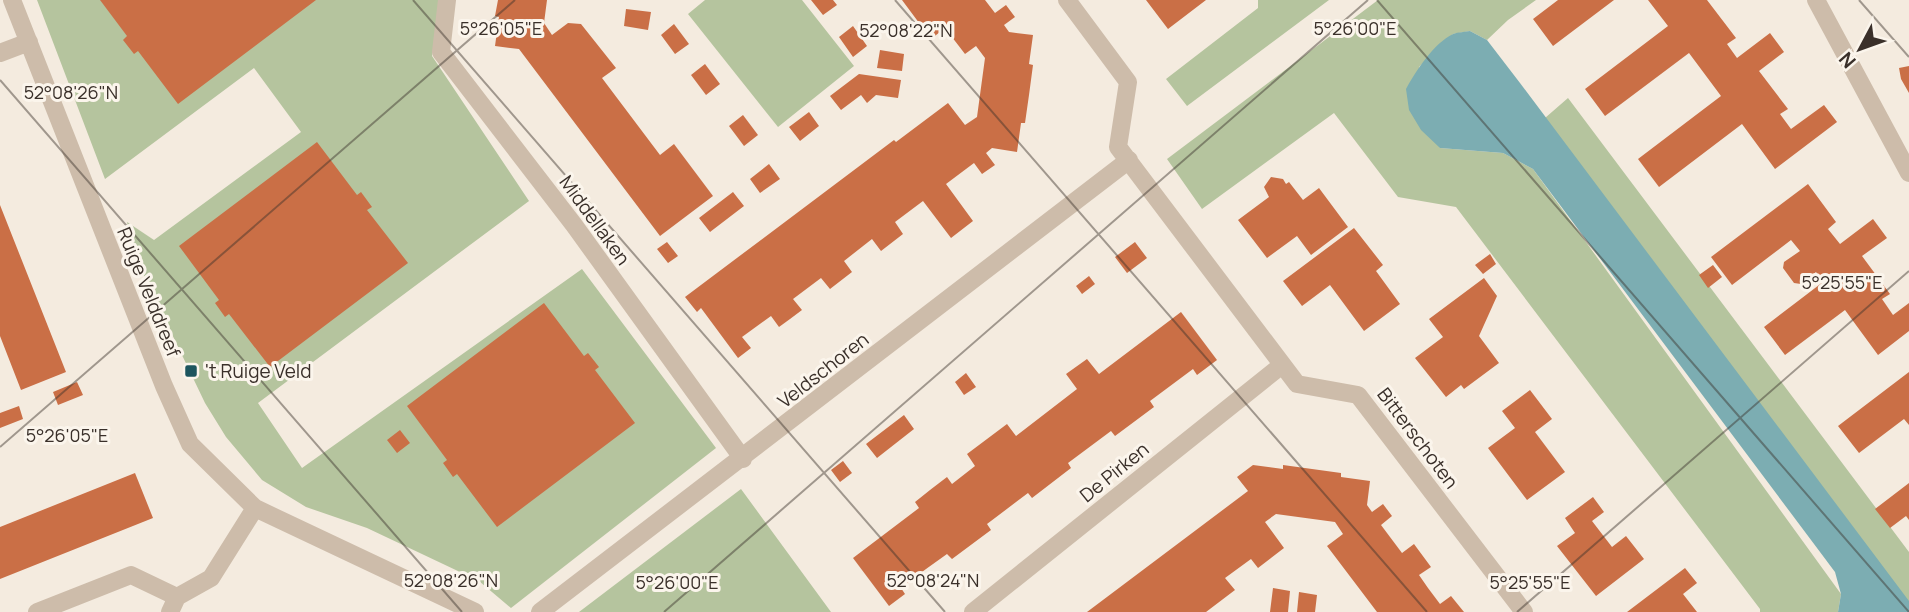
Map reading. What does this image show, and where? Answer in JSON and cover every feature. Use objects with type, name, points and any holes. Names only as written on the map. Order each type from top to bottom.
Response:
[{"type":"street","name":"Ruige Velddreef","points":[[12,0],[174,412],[190,444],[255,508],[475,612]]},
{"type":"street","name":"Middellaken","points":[[447,0],[441,52],[574,225],[743,459]]},
{"type":"street","points":[[1067,0],[1128,82],[1118,147],[1129,160]]},
{"type":"street","points":[[1816,0],[1909,173]]},
{"type":"street","points":[[0,54],[29,42]]},
{"type":"street","name":"Veldschoren","points":[[540,612],[743,459],[1129,160]]},
{"type":"street","name":"Bitterschoten","points":[[1129,160],[1297,384],[1358,395],[1524,612]]},
{"type":"street","name":"De Pirken","points":[[973,612],[1282,365]]},
{"type":"street","points":[[37,612],[131,575],[174,604],[211,578],[255,508]]},
{"type":"green space","points":[[37,0],[441,0],[432,56],[529,201],[258,403],[302,468],[582,269],[716,448],[511,608],[479,581],[367,528],[306,507],[262,480],[226,437],[205,403],[134,255],[127,222],[154,240],[301,132],[254,68],[105,179]]},
{"type":"green space","points":[[705,0],[802,0],[854,66],[778,127],[688,14]]},
{"type":"green space","points":[[1258,0],[1329,0],[1187,106],[1166,79],[1258,8]]},
{"type":"green space","points":[[1378,0],[1536,0],[1508,20],[1487,40],[1470,31],[1453,34],[1419,67],[1440,148],[1503,153],[1533,169],[1841,594],[1838,612],[1760,612],[1456,207],[1398,197],[1334,113],[1202,209],[1167,159]]},
{"type":"green space","points":[[1568,98],[1909,552],[1909,604],[1545,118]]},
{"type":"green space","points":[[741,489],[831,612],[579,612]]},
{"type":"water","points":[[1470,31],[1487,40],[1520,83],[1909,601],[1909,612],[1838,612],[1841,594],[1835,572],[1533,169],[1503,153],[1440,148],[1421,130],[1409,110],[1406,89],[1420,66],[1439,44],[1453,34]]},
{"type":"building","points":[[100,0],[316,0],[178,104],[138,51],[134,54],[123,40],[127,36]]},
{"type":"building","points":[[498,0],[547,0],[544,23],[552,35],[568,23],[581,24],[616,68],[602,78],[660,155],[674,144],[713,196],[660,236],[519,49],[495,46],[499,17],[495,16]]},
{"type":"building","points":[[811,0],[833,0],[837,5],[823,15]]},
{"type":"building","points":[[902,0],[985,0],[995,13],[1006,5],[1015,17],[1004,25],[1009,32],[1033,35],[1029,95],[1017,152],[992,148],[986,153],[995,165],[982,174],[974,163],[946,184],[973,221],[951,238],[923,201],[895,222],[903,234],[881,251],[872,239],[844,261],[852,272],[830,289],[821,278],[793,299],[802,310],[790,319],[779,327],[771,316],[742,337],[751,348],[738,358],[701,308],[697,312],[685,297],[894,140],[896,142],[948,103],[965,125],[977,117],[985,58],[976,46],[965,54],[945,28],[931,39]]},
{"type":"building","points":[[1146,0],[1206,0],[1168,29]]},
{"type":"building","points":[[1558,0],[1614,0],[1553,46],[1533,19]]},
{"type":"building","points":[[1648,0],[1707,0],[1736,38],[1727,44],[1737,58],[1770,33],[1784,52],[1759,71],[1788,109],[1780,114],[1791,129],[1824,105],[1837,122],[1775,169],[1742,124],[1659,187],[1638,159],[1721,96],[1689,53],[1605,116],[1585,89],[1668,26]]},
{"type":"building","points":[[626,9],[651,12],[648,30],[624,26]]},
{"type":"building","points":[[674,24],[689,44],[675,54],[661,35]]},
{"type":"building","points":[[853,26],[867,46],[853,57],[839,37]]},
{"type":"building","points":[[880,50],[904,54],[902,71],[877,68]]},
{"type":"building","points":[[705,64],[720,84],[706,95],[691,75]]},
{"type":"building","points":[[1909,66],[1909,93],[1901,79],[1899,68]]},
{"type":"building","points":[[859,74],[901,80],[898,98],[876,95],[867,103],[861,95],[841,110],[830,96]]},
{"type":"building","points":[[809,112],[819,126],[800,141],[789,127]]},
{"type":"building","points":[[743,115],[758,135],[744,146],[729,126]]},
{"type":"building","points":[[317,142],[357,195],[361,192],[372,207],[367,210],[408,263],[270,367],[229,314],[225,317],[215,303],[219,300],[179,246]]},
{"type":"building","points":[[769,164],[780,179],[760,193],[750,179]]},
{"type":"building","points":[[1271,177],[1283,179],[1286,184],[1289,182],[1303,200],[1319,188],[1348,227],[1311,255],[1297,236],[1267,258],[1238,220],[1269,197],[1264,187]]},
{"type":"building","points":[[1808,184],[1836,222],[1828,229],[1840,244],[1873,219],[1887,238],[1862,256],[1890,294],[1882,299],[1893,315],[1909,303],[1909,331],[1878,355],[1845,310],[1785,355],[1764,327],[1823,282],[1816,272],[1801,284],[1794,283],[1783,268],[1784,262],[1800,251],[1791,240],[1732,285],[1711,257]]},
{"type":"building","points":[[733,192],[744,206],[710,232],[699,218]]},
{"type":"building","points":[[0,205],[66,372],[21,390],[0,336]]},
{"type":"building","points":[[1354,228],[1383,265],[1376,271],[1400,304],[1364,331],[1330,285],[1302,306],[1283,281]]},
{"type":"building","points":[[667,242],[678,256],[668,263],[657,249]]},
{"type":"building","points":[[1135,242],[1147,258],[1127,273],[1115,257]]},
{"type":"building","points":[[1490,254],[1496,264],[1483,274],[1475,265]]},
{"type":"building","points":[[1713,265],[1722,277],[1708,288],[1699,275]]},
{"type":"building","points":[[1089,276],[1095,284],[1082,294],[1076,286]]},
{"type":"building","points":[[1484,278],[1497,296],[1479,336],[1499,363],[1464,389],[1461,385],[1446,397],[1415,358],[1443,337],[1429,319]]},
{"type":"building","points":[[544,303],[584,356],[588,353],[599,367],[595,370],[635,423],[497,527],[457,474],[453,477],[443,463],[447,460],[407,406]]},
{"type":"building","points":[[1181,312],[1217,360],[1197,375],[1193,369],[1150,401],[1154,407],[1115,436],[1111,431],[1068,463],[1071,468],[1032,498],[1028,493],[987,524],[991,530],[952,559],[947,554],[926,569],[901,588],[905,594],[889,606],[853,558],[919,508],[915,502],[947,477],[952,484],[975,466],[967,454],[1007,424],[1016,436],[1077,389],[1066,374],[1087,359],[1099,374]]},
{"type":"building","points":[[1909,372],[1909,425],[1904,419],[1859,453],[1838,426]]},
{"type":"building","points":[[966,373],[976,387],[964,395],[955,382]]},
{"type":"building","points":[[77,382],[83,395],[58,405],[53,392]]},
{"type":"building","points":[[1530,390],[1552,419],[1535,432],[1565,472],[1527,500],[1488,448],[1515,428],[1502,411]]},
{"type":"building","points":[[19,406],[23,419],[0,428],[0,413]]},
{"type":"building","points":[[904,415],[914,429],[877,458],[866,444]]},
{"type":"building","points":[[400,430],[410,443],[397,453],[387,440]]},
{"type":"building","points":[[843,461],[852,473],[840,482],[831,470]]},
{"type":"building","points":[[1253,465],[1283,469],[1283,465],[1341,473],[1341,477],[1370,481],[1367,505],[1372,512],[1383,504],[1392,516],[1381,525],[1402,553],[1414,544],[1431,567],[1419,575],[1440,604],[1451,596],[1464,612],[1377,612],[1327,546],[1343,534],[1335,522],[1276,514],[1265,522],[1284,548],[1258,568],[1251,559],[1225,578],[1235,590],[1206,612],[1087,612],[1248,491],[1237,477]]},
{"type":"building","points":[[135,473],[153,518],[0,579],[0,527]]},
{"type":"building","points":[[1909,483],[1909,520],[1906,516],[1890,528],[1875,509]]},
{"type":"building","points":[[1593,497],[1604,512],[1592,521],[1612,547],[1626,536],[1644,559],[1596,596],[1557,546],[1575,533],[1565,518]]},
{"type":"building","points":[[1685,568],[1697,583],[1683,594],[1697,612],[1627,612]]},
{"type":"building","points":[[1273,588],[1290,591],[1288,612],[1270,612]]},
{"type":"building","points":[[1299,592],[1317,595],[1315,612],[1297,612]]},
{"type":"place","name":"'t Ruige Veld","points":[[191,371]]}]
